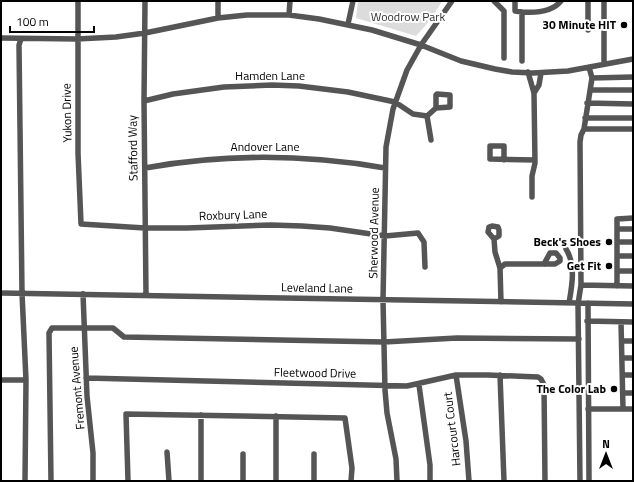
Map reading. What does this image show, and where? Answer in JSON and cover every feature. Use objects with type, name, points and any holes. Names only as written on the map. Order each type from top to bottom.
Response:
[{"type":"street","name":"Yukon Drive","points":[[78,1],[77,39],[81,224]]},
{"type":"street","name":"Stafford Way","points":[[145,1],[144,101],[146,295]]},
{"type":"street","points":[[218,1],[218,18]]},
{"type":"street","points":[[288,15],[290,1]]},
{"type":"street","points":[[348,24],[353,1]]},
{"type":"street","name":"Sherwood Avenue","points":[[397,481],[396,459],[387,413],[384,385],[386,168],[389,127],[395,102],[407,70],[421,45],[452,1]]},
{"type":"street","points":[[494,1],[504,11],[504,58]]},
{"type":"street","points":[[515,1],[515,11]]},
{"type":"street","points":[[504,11],[537,13],[557,6],[561,1]]},
{"type":"street","points":[[588,1],[588,30]]},
{"type":"street","points":[[604,1],[604,64]]},
{"type":"street","points":[[522,12],[522,61]]},
{"type":"street","points":[[1,38],[77,39],[116,37],[145,33],[218,18],[247,15],[288,15],[348,24],[400,38],[421,45],[440,54],[478,66],[494,69],[541,73],[589,67],[633,59]]},
{"type":"street","points":[[21,39],[19,45],[22,292],[26,380],[25,481]]},
{"type":"street","points":[[580,481],[578,304],[581,285],[580,142],[584,129],[592,78],[589,67]]},
{"type":"street","points":[[528,72],[534,92],[535,160],[532,176],[532,197]]},
{"type":"street","points":[[534,92],[539,85],[541,73]]},
{"type":"street","points":[[592,78],[633,77]]},
{"type":"street","name":"Hamden Lane","points":[[144,101],[204,89],[272,85],[330,89],[395,102]]},
{"type":"street","points":[[590,90],[633,90]]},
{"type":"street","points":[[395,102],[413,114],[427,116],[436,108]]},
{"type":"street","points":[[587,103],[633,104]]},
{"type":"street","points":[[427,116],[431,140]]},
{"type":"street","points":[[585,118],[633,118]]},
{"type":"street","points":[[584,129],[633,129]]},
{"type":"street","name":"Andover Lane","points":[[145,168],[190,161],[258,156],[330,159],[386,168]]},
{"type":"street","points":[[504,160],[535,160]]},
{"type":"street","points":[[617,286],[617,219],[633,218]]},
{"type":"street","name":"Roxbury Lane","points":[[81,224],[145,228],[271,225],[330,228],[385,236],[418,233],[424,242],[425,267]]},
{"type":"street","points":[[617,229],[633,229]]},
{"type":"street","points":[[494,239],[495,252],[500,268],[501,302]]},
{"type":"street","points":[[618,242],[633,242]]},
{"type":"street","points":[[566,249],[571,257],[572,267],[572,287],[569,303]]},
{"type":"street","points":[[618,256],[633,256]]},
{"type":"street","points":[[500,268],[505,264],[544,264]]},
{"type":"street","points":[[617,271],[633,271]]},
{"type":"street","points":[[581,285],[633,286]]},
{"type":"street","name":"Leveland Lane","points":[[1,293],[22,292],[633,304]]},
{"type":"street","name":"Fremont Avenue","points":[[83,294],[83,328],[87,396],[93,453],[93,481]]},
{"type":"street","points":[[588,303],[589,481]]},
{"type":"street","points":[[588,321],[633,322]]},
{"type":"street","points":[[621,322],[623,409]]},
{"type":"street","points":[[51,481],[49,333],[52,328],[113,328],[124,337],[384,342],[457,338],[579,339]]},
{"type":"street","points":[[622,341],[633,341]]},
{"type":"street","points":[[622,358],[633,358]]},
{"type":"street","points":[[500,375],[504,481]]},
{"type":"street","points":[[623,375],[633,375]]},
{"type":"street","name":"Fleetwood Drive","points":[[86,378],[407,386],[456,376],[534,376],[541,379],[544,386],[545,481]]},
{"type":"street","name":"Harcourt Court","points":[[456,376],[466,441],[468,481]]},
{"type":"street","points":[[1,380],[26,380]]},
{"type":"street","points":[[419,384],[430,465],[430,481]]},
{"type":"street","points":[[623,393],[633,392]]},
{"type":"street","points":[[588,409],[633,409]]},
{"type":"street","points":[[128,481],[126,414],[345,418],[352,468],[351,481]]},
{"type":"street","points":[[201,415],[201,481]]},
{"type":"street","points":[[276,416],[276,481]]},
{"type":"street","points":[[167,452],[169,481]]},
{"type":"street","points":[[243,454],[243,481]]},
{"type":"street","points":[[314,454],[314,481]]},
{"type":"green space","name":"Woodrow Park","points":[[358,1],[442,1],[432,18],[416,36],[356,18]]},
{"type":"place","name":"30 Minute HIT","points":[[624,25]]},
{"type":"place","name":"Beck's Shoes","points":[[609,242]]},
{"type":"place","name":"Get Fit","points":[[609,266]]},
{"type":"place","name":"The Color Lab","points":[[614,389]]}]
